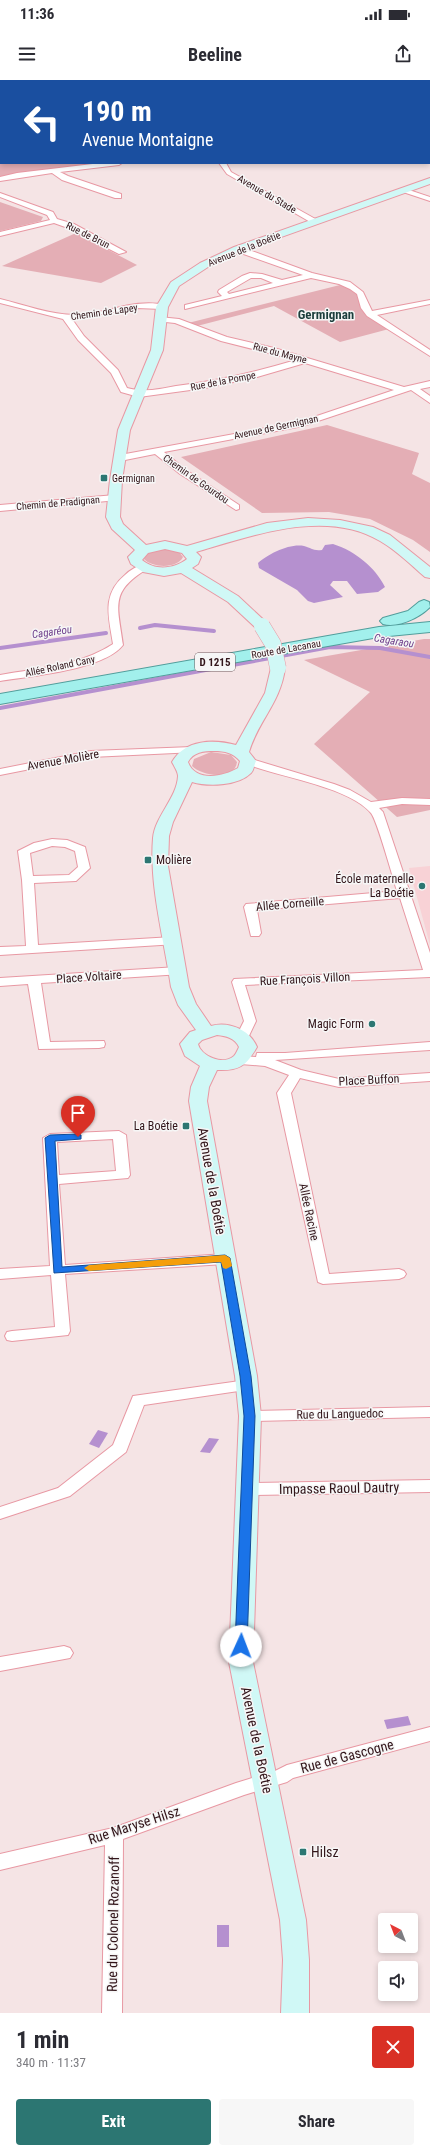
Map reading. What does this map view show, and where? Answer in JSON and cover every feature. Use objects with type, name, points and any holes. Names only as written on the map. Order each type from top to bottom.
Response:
[{"type":"main road","name":"Avenue de la Boétie","points":[[143,550],[117,526],[113,517],[120,458],[124,430],[157,350],[162,307],[178,281],[204,265],[238,249],[430,181]]},
{"type":"main road","points":[[187,550],[194,557],[189,564],[183,568],[159,571],[144,567],[139,564],[135,557],[143,550],[165,545],[187,550],[273,526],[308,522],[340,524],[368,530],[385,538],[413,559],[429,577]]},
{"type":"main road","points":[[173,808],[194,790],[216,780],[240,774],[248,766],[245,757],[245,742],[271,699],[278,668],[273,644],[262,626],[233,600],[183,568]]},
{"type":"main road","name":"Route de Lacanau","points":[[0,692],[171,658],[399,619],[428,608]]},
{"type":"main road","name":"Route de Lacanau","points":[[0,699],[379,632],[430,627]]},
{"type":"main road","points":[[207,1032],[187,1005],[180,987],[160,866],[161,836],[165,822],[183,788],[182,758],[192,750],[214,746],[232,738],[254,725]]},
{"type":"main road","points":[[214,746],[229,748],[245,757]]},
{"type":"main road","points":[[183,770],[205,780],[216,780]]},
{"type":"main road","points":[[226,1031],[243,1050],[226,1064],[210,1064],[194,1057],[190,1051],[189,1045],[193,1040],[207,1032],[226,1031]]},
{"type":"main road","name":"Avenue de la Boétie","points":[[210,1064],[200,1087],[198,1101],[247,1385],[250,1416],[241,1662],[293,1920],[296,1960],[295,2013]]},
{"type":"street","points":[[0,179],[111,164]]},
{"type":"street","name":"Avenue du Stade","points":[[223,164],[230,173],[315,221]]},
{"type":"street","points":[[54,171],[65,178],[118,196]]},
{"type":"street","points":[[406,190],[430,199]]},
{"type":"street","points":[[0,195],[50,214],[54,221],[0,234]]},
{"type":"street","name":"Rue de Brun","points":[[54,221],[71,226],[122,252]]},
{"type":"street","points":[[238,249],[312,275],[347,284],[358,291],[363,299],[364,308],[370,314],[430,354]]},
{"type":"street","points":[[228,297],[222,292],[248,274],[258,274],[281,283]]},
{"type":"street","points":[[188,307],[312,275]]},
{"type":"street","name":"Chemin de Lapey","points":[[0,301],[66,317],[80,317],[137,306],[162,307]]},
{"type":"street","points":[[370,314],[430,302]]},
{"type":"street","points":[[66,317],[81,338],[115,372],[124,390],[139,394]]},
{"type":"street","name":"Rue du Mayne","points":[[160,319],[176,321],[224,338],[306,360],[401,389]]},
{"type":"street","name":"Rue de la Pompe","points":[[139,394],[205,385],[257,374],[306,360]]},
{"type":"street","name":"Avenue de Germignan","points":[[120,458],[300,424],[322,418],[401,389],[430,384]]},
{"type":"street","points":[[412,387],[430,400]]},
{"type":"street","name":"Chemin de Gourdou","points":[[157,451],[182,472],[236,507]]},
{"type":"street","name":"Chemin de Pradignan","points":[[0,508],[115,498]]},
{"type":"street","name":"Allée Roland Cany","points":[[0,678],[89,661],[113,650],[118,645],[115,592],[124,579],[144,567]]},
{"type":"street","name":"Avenue Molière","points":[[0,772],[71,757],[126,752],[192,750]]},
{"type":"street","name":"Avenue Molière","points":[[126,752],[161,758],[183,770]]},
{"type":"street","points":[[245,757],[274,771],[327,784],[369,806],[377,812],[430,973]]},
{"type":"street","points":[[369,806],[402,801],[430,802]]},
{"type":"street","points":[[28,880],[72,878],[84,868],[80,848],[68,842],[37,844],[24,851],[28,880],[32,949]]},
{"type":"street","name":"Allée Corneille","points":[[256,933],[250,907],[404,894]]},
{"type":"street","points":[[0,951],[173,941]]},
{"type":"street","name":"Place Voltaire","points":[[0,982],[178,971]]},
{"type":"street","name":"Rue François Villon","points":[[243,1050],[250,1021],[238,982],[430,973]]},
{"type":"street","points":[[34,981],[44,1046],[99,1044]]},
{"type":"street","points":[[243,1050],[268,1057],[285,1057],[430,1046]]},
{"type":"street","name":"Place Buffon","points":[[243,1050],[267,1062],[297,1073],[339,1083],[430,1077]]},
{"type":"street","name":"Allée Racine","points":[[297,1073],[284,1093],[323,1279],[399,1274]]},
{"type":"street","points":[[12,1336],[63,1331],[57,1270],[52,1180],[50,1138],[119,1135],[124,1175],[52,1180]]},
{"type":"street","points":[[0,1274],[225,1258]]},
{"type":"street","points":[[0,1513],[64,1492],[120,1448],[138,1400],[247,1385]]},
{"type":"street","name":"Rue du Languedoc","points":[[250,1416],[430,1412]]},
{"type":"street","name":"Impasse Raoul Dautry","points":[[247,1489],[430,1486]]},
{"type":"street","points":[[0,1664],[64,1653]]},
{"type":"street","name":"Rue de Gascogne","points":[[266,1782],[281,1777],[287,1772],[430,1734]]},
{"type":"street","name":"Rue Maryse Hilsz","points":[[0,1862],[114,1835],[242,1788],[266,1782]]},
{"type":"street","name":"Rue du Colonel Rozanoff","points":[[112,2013],[114,1835]]},
{"type":"shaded area","points":[[0,164],[98,164],[0,178]]},
{"type":"shaded area","points":[[0,202],[43,217],[41,221],[0,231]]},
{"type":"shaded area","points":[[76,233],[137,265],[101,283],[2,266]]},
{"type":"shaded area","points":[[344,284],[352,287],[354,292],[362,298],[362,301],[389,329],[340,342],[274,306],[197,326],[188,323]]},
{"type":"shaded area","points":[[327,425],[419,453],[412,474],[430,483],[430,552],[413,540],[370,519],[329,512],[262,513],[181,457]]},
{"type":"shaded area","points":[[333,544],[349,551],[364,561],[376,573],[385,587],[378,592],[357,594],[347,581],[333,581],[330,585],[343,597],[314,603],[308,601],[297,590],[259,568],[258,563],[262,560],[273,553],[292,546],[304,546],[314,550],[322,550],[325,545]]},
{"type":"shaded area","points":[[162,549],[179,552],[183,557],[176,564],[164,566],[153,564],[144,559],[146,554]]},
{"type":"shaded area","points":[[430,639],[430,810],[397,817],[314,744],[370,692],[304,660]]},
{"type":"shaded area","points":[[211,752],[231,755],[237,762],[235,768],[230,772],[217,775],[203,772],[192,766],[194,759]]},
{"type":"shaded area","name":"École maternelle La Boétie","points":[[430,866],[430,945],[409,868]]},
{"type":"shaded area","points":[[98,1430],[108,1433],[99,1448],[89,1444]]},
{"type":"shaded area","points":[[209,1438],[219,1439],[210,1453],[200,1452]]},
{"type":"shaded area","points":[[408,1716],[411,1725],[387,1729],[384,1720]]},
{"type":"shaded area","points":[[217,1925],[229,1925],[229,1947],[217,1947]]},
{"type":"waterway","name":"Cagaréou","points":[[140,628],[155,625],[214,631]]},
{"type":"waterway","name":"Cagaréou","points":[[0,648],[106,633]]},
{"type":"waterway","name":"Cagaraou","points":[[0,708],[330,647],[380,648],[430,657]]},
{"type":"slow traffic","points":[[89,1268],[225,1258],[226,1266]]},
{"type":"place","name":"Germignan","points":[[104,478]]},
{"type":"place","name":"Molière","points":[[148,860]]},
{"type":"place","name":"École maternelle La Boétie","points":[[422,886]]},
{"type":"place","name":"Magic Form","points":[[372,1024]]},
{"type":"place","name":"La Boétie","points":[[186,1126]]},
{"type":"place","name":"Hilsz","points":[[303,1852]]},
{"type":"district","name":"Germignan","points":[[326,314]]},
{"type":"route","points":[[78,1137],[50,1138],[57,1270],[225,1258],[246,1376],[250,1416],[241,1646]]}]
